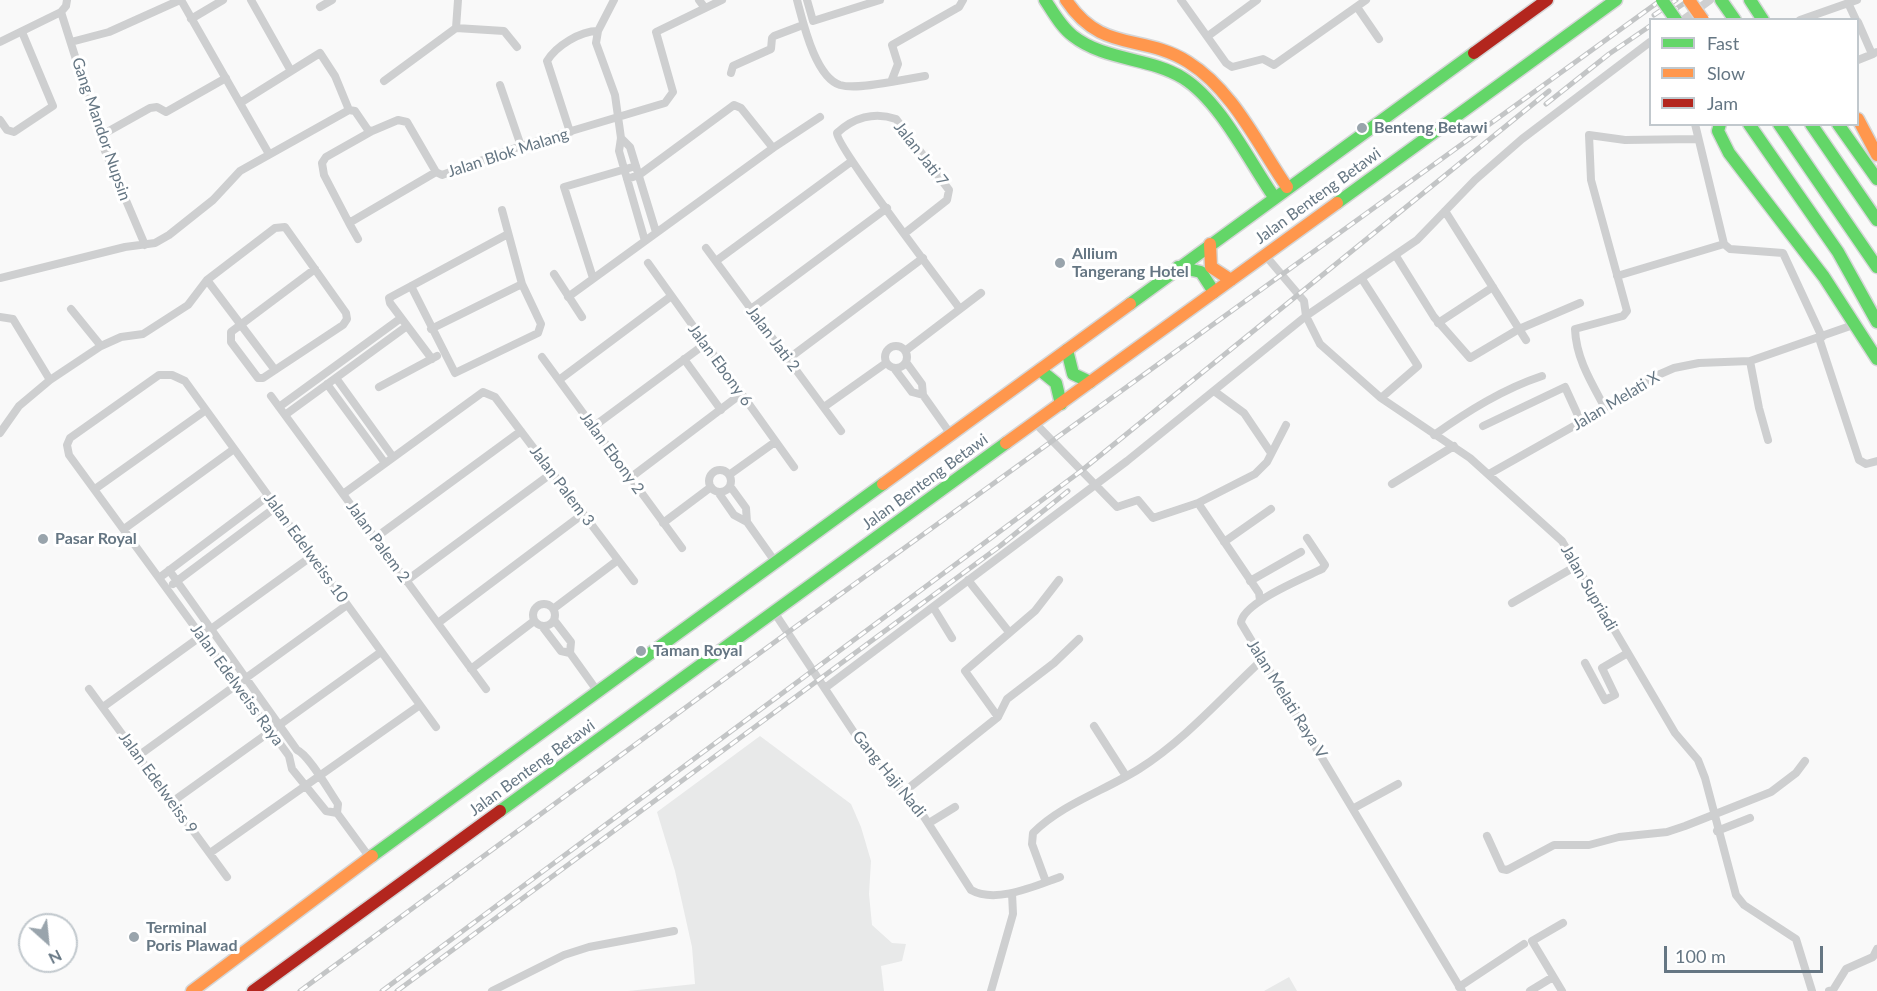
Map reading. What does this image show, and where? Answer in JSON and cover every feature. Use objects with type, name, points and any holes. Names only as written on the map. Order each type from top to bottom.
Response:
[{"type":"main road","points":[[1045,0],[1062,25],[1088,46],[1166,70],[1185,79],[1202,94],[1274,197]]},
{"type":"main road","points":[[1066,0],[1077,16],[1096,32],[1178,57],[1197,68],[1219,89],[1287,187]]},
{"type":"main road","name":"Jalan Benteng Betawi","points":[[192,991],[370,858],[952,436],[1287,187],[1547,0]]},
{"type":"main road","name":"Jalan Benteng Betawi","points":[[253,991],[1616,0]]},
{"type":"main road","points":[[1662,0],[1675,18]]},
{"type":"main road","points":[[1689,0],[1702,18]]},
{"type":"main road","points":[[1721,0],[1734,18]]},
{"type":"main road","points":[[1750,0],[1762,18]]},
{"type":"main road","points":[[1062,25],[1077,16]]},
{"type":"main road","points":[[1859,123],[1877,155]]},
{"type":"main road","points":[[1719,126],[1718,131],[1729,153],[1824,276],[1877,359]]},
{"type":"main road","points":[[1750,126],[1838,252],[1877,322]]},
{"type":"main road","points":[[1812,126],[1877,220]]},
{"type":"main road","points":[[1839,126],[1877,179]]},
{"type":"main road","points":[[1782,129],[1877,267]]},
{"type":"main road","points":[[1247,160],[1261,150]]},
{"type":"main road","points":[[1210,244],[1211,267],[1231,280]]},
{"type":"main road","points":[[1178,267],[1201,272],[1214,292]]},
{"type":"main road","points":[[1067,350],[1068,361],[1074,374],[1090,382]]},
{"type":"main road","points":[[1040,370],[1054,378],[1061,404]]},
{"type":"street","points":[[0,42],[61,12],[67,0]]},
{"type":"street","points":[[71,42],[109,32],[181,0],[269,154]]},
{"type":"street","points":[[191,19],[224,0]]},
{"type":"street","points":[[251,0],[291,71]]},
{"type":"street","points":[[320,7],[332,0]]},
{"type":"street","points":[[456,28],[458,0]]},
{"type":"street","points":[[614,0],[598,31],[596,51],[615,95],[621,138],[619,151],[645,241]]},
{"type":"street","name":"Jalan Blok Malang","points":[[372,131],[398,120],[407,122],[436,172],[442,176],[521,146],[619,119],[665,103],[672,92],[671,80],[656,32],[702,4],[722,0]]},
{"type":"street","points":[[797,0],[803,25],[815,56],[836,83],[843,86],[891,82],[925,75]]},
{"type":"street","points":[[807,0],[813,21],[879,0]]},
{"type":"street","points":[[891,82],[898,64],[892,45],[959,7],[964,0]]},
{"type":"street","points":[[1181,0],[1226,63],[1232,67],[1263,59],[1274,65],[1366,0]]},
{"type":"street","points":[[1208,36],[1257,0]]},
{"type":"street","points":[[1686,18],[1710,0]]},
{"type":"street","points":[[1806,18],[1853,2],[1856,18]]},
{"type":"street","points":[[1357,7],[1379,39]]},
{"type":"street","name":"Gang Mandor Nupsin","points":[[61,12],[100,136],[145,245]]},
{"type":"street","points":[[731,73],[733,66],[771,50],[774,36],[803,25]]},
{"type":"street","points":[[1859,25],[1875,53],[1859,59]]},
{"type":"street","points":[[384,81],[456,28],[504,31],[517,47]]},
{"type":"street","points":[[570,132],[547,61],[550,55],[584,33],[598,31]]},
{"type":"street","points":[[0,120],[7,130],[14,132],[54,104],[22,32]]},
{"type":"street","points":[[825,688],[1095,484],[1306,316],[1417,240],[1475,180],[1522,139],[1649,43]]},
{"type":"street","points":[[240,103],[320,53],[335,76],[350,110],[356,113],[364,129],[372,131]]},
{"type":"street","points":[[100,136],[150,108],[157,107],[166,112],[226,78]]},
{"type":"street","points":[[500,85],[521,146]]},
{"type":"street","points":[[627,179],[639,175],[734,105],[741,108],[773,148]]},
{"type":"street","points":[[0,278],[125,246],[145,245],[169,236],[222,192],[240,171],[350,110]]},
{"type":"street","name":"Jalan Jati 7","points":[[852,161],[836,136],[839,131],[862,116],[896,119],[943,179],[949,190],[947,200],[904,233]]},
{"type":"street","points":[[568,297],[773,148],[820,117]]},
{"type":"street","points":[[1695,126],[1724,244],[1730,249],[1778,252],[1785,256],[1820,337],[1859,460],[1866,464],[1877,461]]},
{"type":"street","points":[[358,239],[324,175],[322,163],[326,157],[372,131]]},
{"type":"street","points":[[1605,408],[1584,370],[1576,343],[1575,329],[1627,313],[1591,180],[1589,135],[1597,134],[1626,140],[1697,139]]},
{"type":"street","points":[[621,138],[630,147],[656,232]]},
{"type":"street","points":[[716,261],[852,161],[960,309]]},
{"type":"street","points":[[593,278],[564,187],[636,166]]},
{"type":"street","points":[[349,223],[436,172]]},
{"type":"street","points":[[751,309],[887,208]]},
{"type":"street","points":[[411,286],[455,373],[529,338],[541,329],[522,284],[502,210]]},
{"type":"street","points":[[1445,211],[1526,340]]},
{"type":"street","points":[[0,433],[19,406],[50,380],[101,346],[121,337],[143,334],[188,305],[207,280],[279,226],[285,227],[315,269],[346,313],[346,322],[263,378],[258,378],[231,342],[231,332],[240,322],[315,269]]},
{"type":"street","points":[[432,359],[390,303],[389,298],[508,234]]},
{"type":"street","points":[[1617,276],[1724,244]]},
{"type":"street","name":"Jalan Jati 2","points":[[706,248],[841,431]]},
{"type":"street","name":"Jalan Supriadi","points":[[1265,255],[1304,300],[1306,316],[1320,344],[1381,398],[1454,446],[1489,474],[1562,542],[1578,565],[1626,654],[1675,733],[1698,760],[1705,778],[1736,895],[1744,905],[1796,939],[1812,991]]},
{"type":"street","points":[[1396,256],[1438,323],[1470,358],[1520,329],[1580,303]]},
{"type":"street","points":[[788,359],[923,258]]},
{"type":"street","name":"Jalan Ebony 6","points":[[648,263],[670,297],[794,467]]},
{"type":"street","points":[[554,274],[582,317]]},
{"type":"street","points":[[1362,279],[1418,366],[1381,398]]},
{"type":"street","points":[[207,280],[275,370]]},
{"type":"street","points":[[432,329],[522,284]]},
{"type":"street","points":[[1438,323],[1493,287]]},
{"type":"street","points":[[905,351],[981,293]]},
{"type":"street","points":[[559,380],[670,297]]},
{"type":"street","points":[[71,309],[101,346]]},
{"type":"street","points":[[0,317],[13,319],[50,380]]},
{"type":"street","points":[[282,411],[401,318]]},
{"type":"street","name":"Jalan Melati X","points":[[1489,474],[1605,408],[1651,378],[1674,368],[1699,363],[1750,361],[1856,324]]},
{"type":"street","points":[[282,411],[336,378],[407,326]]},
{"type":"street","points":[[593,427],[705,344]]},
{"type":"street","points":[[922,395],[912,392],[884,358],[889,348],[900,347],[905,351],[906,362],[922,384],[922,395],[952,436]]},
{"type":"street","points":[[379,387],[443,353]]},
{"type":"street","name":"Jalan Ebony 2","points":[[542,357],[682,548]]},
{"type":"street","points":[[684,359],[721,410]]},
{"type":"street","points":[[1750,361],[1768,440]]},
{"type":"street","points":[[824,407],[890,366],[899,368],[906,362]]},
{"type":"street","name":"Jalan Edelweiss 10","points":[[67,445],[70,438],[159,375],[172,375],[185,381],[436,727]]},
{"type":"street","points":[[1434,435],[1489,400],[1519,384],[1542,376]]},
{"type":"street","points":[[336,378],[389,460]]},
{"type":"street","points":[[327,384],[389,460]]},
{"type":"street","points":[[1483,426],[1564,387],[1581,422]]},
{"type":"street","points":[[1214,391],[1244,413],[1271,453]]},
{"type":"street","name":"Jalan Palem 3","points":[[389,460],[483,392],[488,392],[634,581]]},
{"type":"street","points":[[630,478],[741,394]]},
{"type":"street","name":"Jalan Palem 2","points":[[270,396],[486,689]]},
{"type":"street","points":[[95,489],[206,410]]},
{"type":"street","points":[[1035,423],[1118,507],[1135,500],[1141,501],[1153,518],[1198,503],[1255,474],[1271,453],[1286,425]]},
{"type":"street","points":[[375,538],[520,431]]},
{"type":"street","points":[[729,475],[775,442]]},
{"type":"street","name":"Jalan Edelweiss Raya","points":[[67,445],[69,455],[289,756],[292,769],[326,811],[337,813]]},
{"type":"street","points":[[1392,484],[1454,446]]},
{"type":"street","points":[[124,530],[234,449]]},
{"type":"street","points":[[343,494],[389,460]]},
{"type":"street","points":[[747,522],[746,508],[730,486],[729,475],[724,471],[714,472],[710,476],[714,490],[734,515],[747,522],[776,563]]},
{"type":"street","points":[[406,580],[552,473]]},
{"type":"street","points":[[663,523],[714,490],[730,486]]},
{"type":"street","points":[[159,578],[268,496]]},
{"type":"street","points":[[1198,503],[1250,581],[1260,600],[1322,569],[1325,565],[1324,560],[1307,538]]},
{"type":"street","points":[[167,589],[276,507]]},
{"type":"street","points":[[1224,542],[1270,509]]},
{"type":"street","points":[[438,623],[583,514]]},
{"type":"street","points":[[1250,581],[1301,552]]},
{"type":"street","points":[[102,707],[312,556]]},
{"type":"street","points":[[553,609],[618,560]]},
{"type":"street","points":[[1512,603],[1578,565]]},
{"type":"street","name":"Jalan Edelweiss Raya","points":[[169,570],[297,750],[308,758],[338,804],[337,813],[370,858]]},
{"type":"street","points":[[968,580],[1009,632]]},
{"type":"street","points":[[998,717],[965,671],[1040,605],[1059,580]]},
{"type":"street","name":"Jalan Melati Raya V","points":[[1260,600],[1241,620],[1461,989]]},
{"type":"street","points":[[138,756],[347,605]]},
{"type":"street","points":[[570,653],[561,651],[538,624],[534,610],[537,606],[548,605],[553,609],[554,620],[571,642],[570,653],[598,692]]},
{"type":"street","points":[[933,607],[952,638]]},
{"type":"street","name":"Gang Haji Nadi","points":[[774,612],[874,761],[904,791],[929,823],[971,890],[982,894],[1012,893],[1060,877]]},
{"type":"street","points":[[471,669],[538,624],[551,624],[554,620]]},
{"type":"street","points":[[904,791],[998,717],[1007,699],[1050,667],[1079,639]]},
{"type":"street","points":[[172,802],[381,652]]},
{"type":"street","points":[[1585,663],[1605,700],[1615,695],[1602,668],[1626,654]]},
{"type":"street","points":[[1046,882],[1032,844],[1032,833],[1074,804],[1126,776],[1171,745],[1263,659]]},
{"type":"street","name":"Jalan Edelweiss 9","points":[[89,689],[226,877]]},
{"type":"street","points":[[210,853],[420,705]]},
{"type":"street","points":[[1094,726],[1126,776]]},
{"type":"street","points":[[1487,836],[1502,869],[1507,870],[1554,845],[1589,845],[1619,837],[1667,832],[1771,792],[1797,774],[1805,761]]},
{"type":"street","points":[[1354,808],[1398,784]]},
{"type":"street","points":[[929,823],[955,807]]},
{"type":"street","points":[[1718,831],[1750,818]]},
{"type":"street","points":[[991,991],[1013,914],[1012,893]]},
{"type":"street","points":[[1562,991],[1532,941],[1563,923]]},
{"type":"street","points":[[492,991],[564,955],[589,947],[674,931]]},
{"type":"street","points":[[1461,989],[1524,944]]},
{"type":"street","points":[[1829,991],[1833,990],[1846,969],[1873,957],[1877,949]]},
{"type":"street","points":[[1530,991],[1553,977]]},
{"type":"shaded area","points":[[760,736],[851,804],[861,827],[871,861],[869,894],[872,925],[892,943],[906,944],[902,961],[881,966],[884,991],[628,991],[695,984],[692,947],[675,871],[657,812]]},
{"type":"shaded area","points":[[1289,977],[1297,991],[1264,991]]},
{"type":"railway","points":[[300,991],[787,633],[1661,0]]},
{"type":"railway","points":[[1654,15],[1676,0]]},
{"type":"railway","points":[[1670,13],[1689,0]]},
{"type":"railway","points":[[1546,104],[1609,54],[1649,27]]},
{"type":"railway","points":[[382,991],[1081,471],[1549,91]]},
{"type":"railway","points":[[397,991],[1000,546],[1068,491]]},
{"type":"traffic: fast","points":[[1045,0],[1065,28],[1086,44],[1113,55],[1170,71],[1197,88],[1221,116],[1274,197]]},
{"type":"traffic: fast","points":[[1337,203],[1616,0]]},
{"type":"traffic: fast","points":[[1662,0],[1675,18]]},
{"type":"traffic: fast","points":[[1721,0],[1734,18]]},
{"type":"traffic: fast","points":[[1750,0],[1762,18]]},
{"type":"traffic: fast","points":[[1130,304],[1474,53]]},
{"type":"traffic: fast","points":[[1719,126],[1718,131],[1729,153],[1824,277],[1877,359]]},
{"type":"traffic: fast","points":[[1750,126],[1838,252],[1877,322]]},
{"type":"traffic: fast","points":[[1780,126],[1877,267]]},
{"type":"traffic: fast","points":[[1812,126],[1877,220]]},
{"type":"traffic: fast","points":[[1839,126],[1877,179]]},
{"type":"traffic: fast","points":[[1178,267],[1201,272],[1214,292]]},
{"type":"traffic: fast","points":[[1067,350],[1073,374],[1090,382]]},
{"type":"traffic: fast","points":[[1040,370],[1056,383],[1061,404]]},
{"type":"traffic: fast","points":[[500,811],[1006,443]]},
{"type":"traffic: fast","points":[[372,856],[883,484]]},
{"type":"traffic: slow","points":[[1066,0],[1080,17],[1108,36],[1171,53],[1204,74],[1218,87],[1244,119],[1287,187]]},
{"type":"traffic: slow","points":[[1689,0],[1702,18]]},
{"type":"traffic: slow","points":[[1859,121],[1877,155]]},
{"type":"traffic: slow","points":[[1006,443],[1337,203]]},
{"type":"traffic: slow","points":[[1210,244],[1211,267],[1231,280]]},
{"type":"traffic: slow","points":[[883,484],[1130,304]]},
{"type":"traffic: slow","points":[[192,991],[372,856]]},
{"type":"traffic: jam","points":[[1474,53],[1547,0]]},
{"type":"traffic: jam","points":[[253,991],[500,811]]},
{"type":"place","name":"Benteng Betawi","points":[[1362,128]]},
{"type":"place","name":"Allium Tangerang Hotel","points":[[1060,263]]},
{"type":"place","name":"Pasar Royal","points":[[43,539]]},
{"type":"place","name":"Taman Royal","points":[[641,651]]},
{"type":"place","name":"Terminal Poris Plawad","points":[[134,937]]}]
